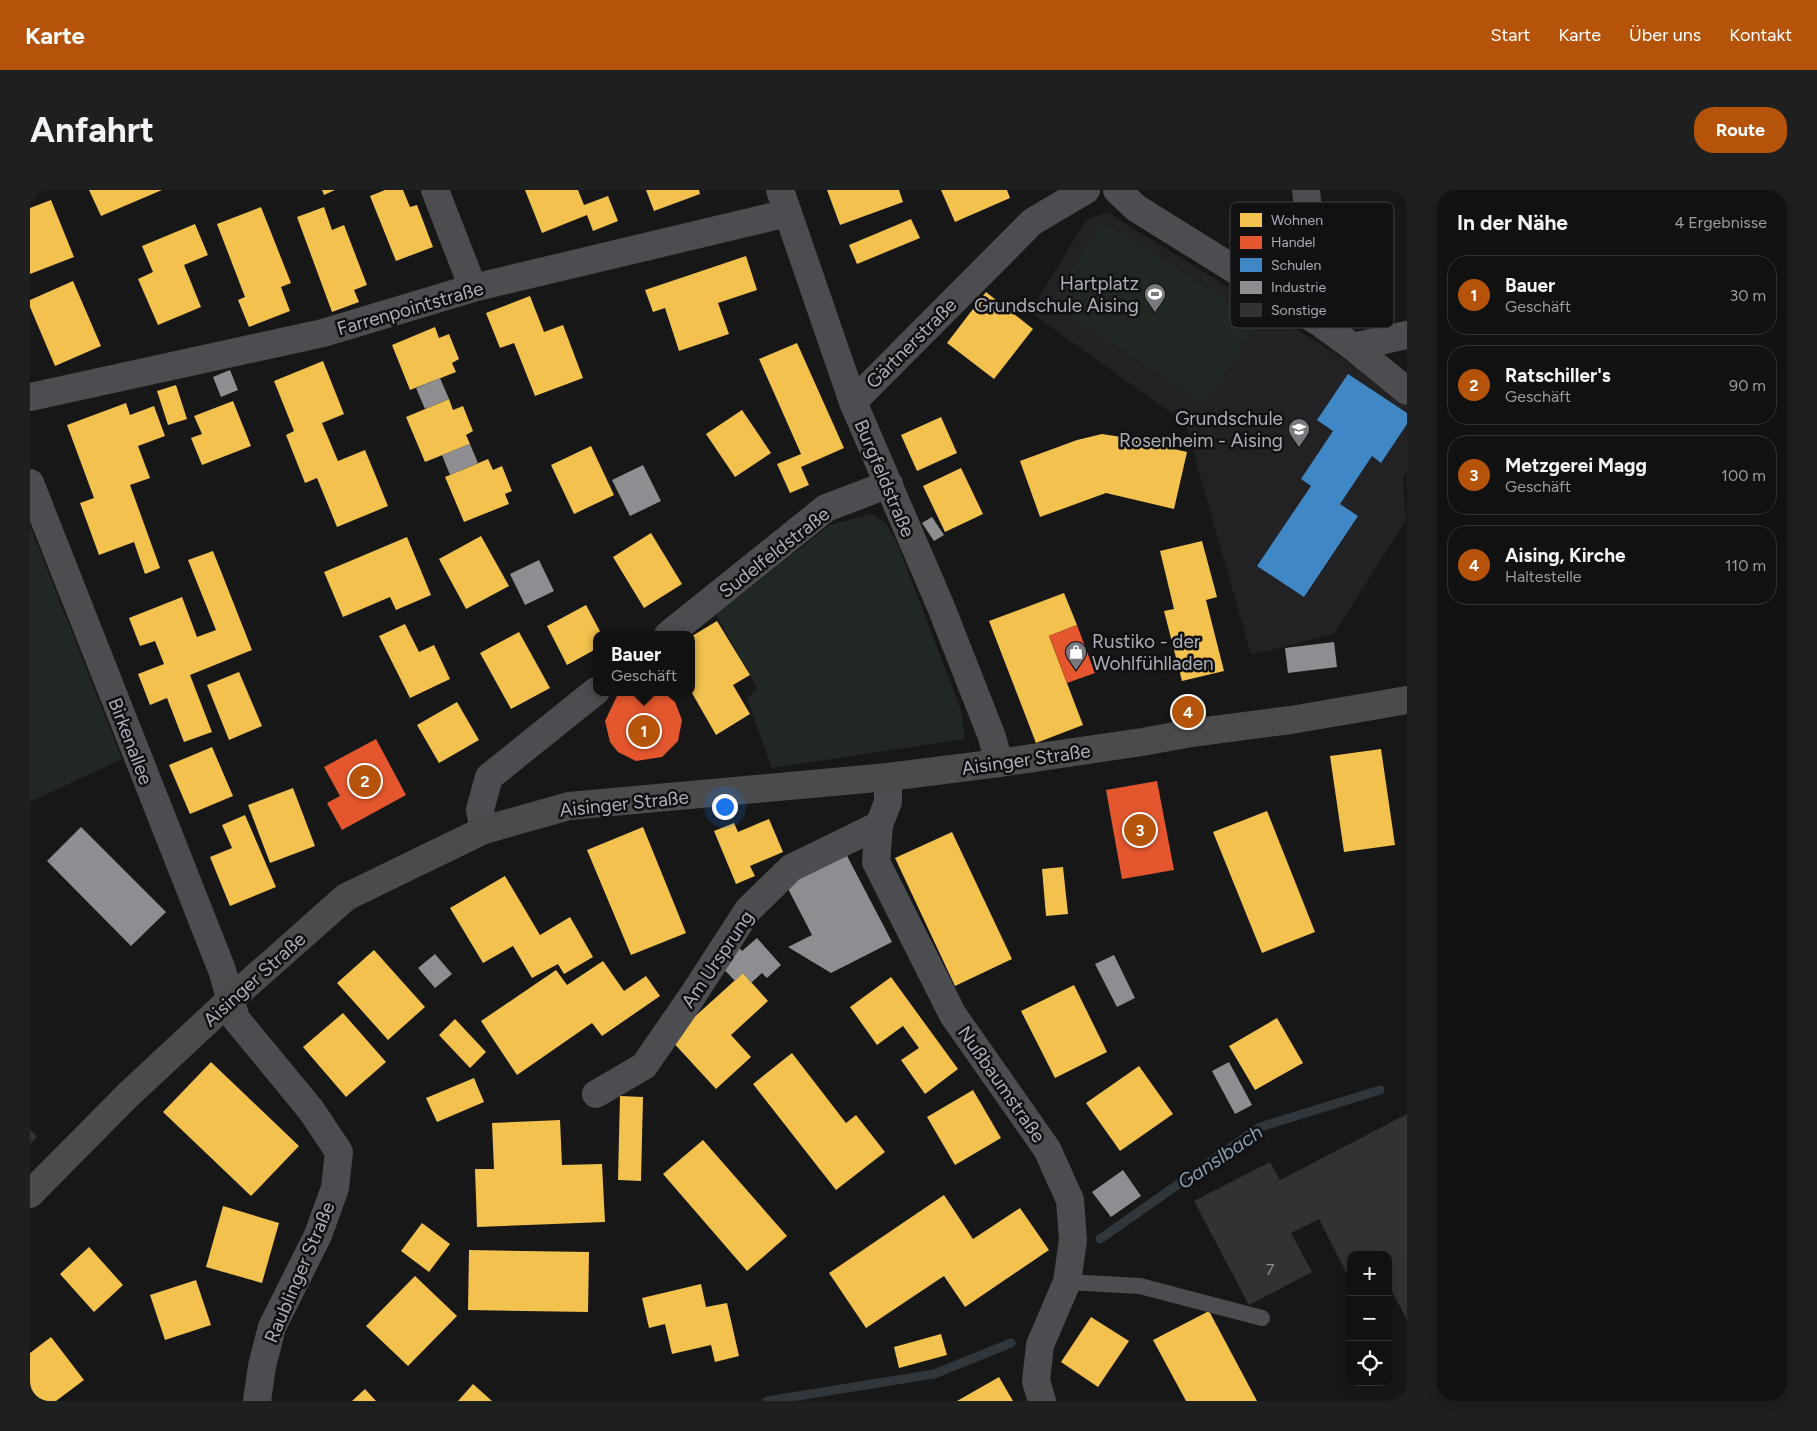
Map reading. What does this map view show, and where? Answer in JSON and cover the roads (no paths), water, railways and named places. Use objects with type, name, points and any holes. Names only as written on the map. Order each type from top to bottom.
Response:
[{"type":"main road","name":"Aisinger Straße","points":[[30,1194],[128,1095],[231,999],[346,897],[484,830],[569,806],[888,777],[999,763],[1192,733],[1291,720],[1407,700]]},
{"type":"street","points":[[435,190],[473,288]]},
{"type":"street","name":"Gärtnerstraße","points":[[853,402],[1032,222],[1086,190]]},
{"type":"street","points":[[1117,190],[1136,208],[1230,267]]},
{"type":"street","name":"Farrenpointstraße","points":[[30,397],[322,333],[473,288],[784,201]]},
{"type":"street","name":"Burgfeldstraße","points":[[784,201],[853,402],[941,607],[992,737],[999,763]]},
{"type":"street","points":[[1327,328],[1407,391]]},
{"type":"street","points":[[1353,347],[1407,335]]},
{"type":"street","name":"Birkenallee","points":[[30,483],[222,970],[231,999]]},
{"type":"street","name":"Sudelfeldstraße","points":[[673,631],[826,508],[888,484]]},
{"type":"street","points":[[484,830],[480,810],[489,777],[593,694]]},
{"type":"street","name":"Nußbaumstraße","points":[[888,777],[888,802],[879,826],[876,862],[953,1015],[1047,1149],[1070,1200],[1073,1240],[1067,1282],[1040,1345],[1036,1381],[1042,1401]]},
{"type":"street","name":"Am Ursprung","points":[[596,1094],[644,1066],[694,995],[748,910],[791,868],[879,826]]},
{"type":"street","name":"Raublinger Straße","points":[[231,999],[236,1020],[311,1110],[340,1152],[335,1188],[318,1235],[272,1326],[262,1366],[257,1401]]},
{"type":"lane","points":[[1067,1282],[1140,1286],[1262,1318]]},
{"type":"waterway","name":"Ganslbach","points":[[1100,1239],[1260,1127],[1380,1090]]},
{"type":"waterway","name":"Ganslbach","points":[[767,1401],[934,1374],[1011,1343]]},
{"type":"place","name":"Hartplatz Grundschule Aising","points":[[1155,313]]},
{"type":"place","name":"Grundschule Rosenheim - Aising","points":[[1299,448]]},
{"type":"place","name":"Rustiko - der Wohlfühlladen","points":[[1076,671]]},
{"type":"place","name":"Aising, Kirche","points":[[1188,712]]},
{"type":"place","name":"Bauer","points":[[644,731]]},
{"type":"place","name":"Ratschiller's","points":[[365,781]]},
{"type":"place","name":"Metzgerei Magg","points":[[1140,830]]}]
